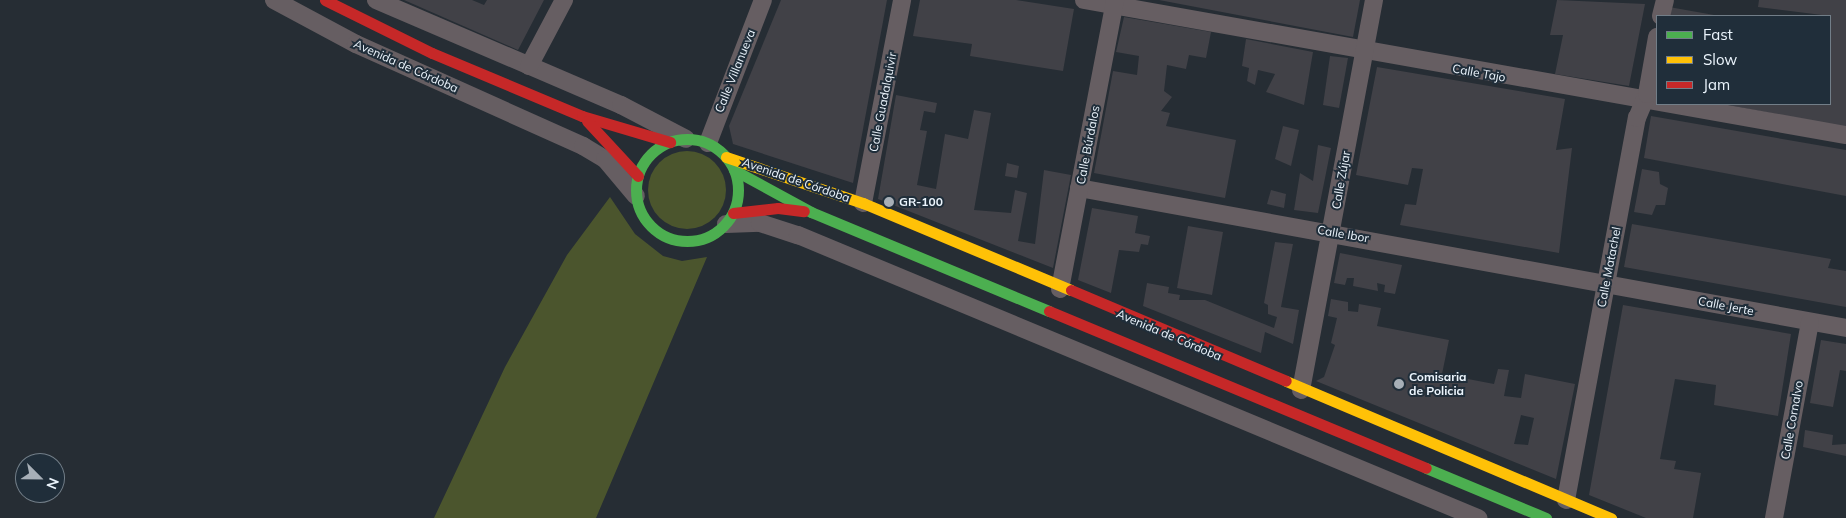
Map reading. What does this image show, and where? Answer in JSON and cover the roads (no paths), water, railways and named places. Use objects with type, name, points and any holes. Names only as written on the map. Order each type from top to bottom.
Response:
[{"type":"street","name":"Avenida de Córdoba","points":[[274,0],[356,44],[583,146],[605,159],[636,196]]},
{"type":"street","name":"Avenida de Córdoba","points":[[325,0],[432,53],[582,116],[678,140]]},
{"type":"street","points":[[376,0],[529,66],[678,140],[708,143],[726,157],[734,170],[738,184],[730,218],[699,240],[667,238],[644,219],[636,196],[638,176],[650,155],[678,140]]},
{"type":"street","points":[[529,66],[564,0]]},
{"type":"street","name":"Calle Villanueva","points":[[708,143],[763,0]]},
{"type":"street","name":"Calle Guadalquivir","points":[[863,203],[902,0]]},
{"type":"street","name":"Calle Tajo","points":[[1084,0],[1114,3],[1364,52],[1656,104]]},
{"type":"street","name":"Calle Zújar","points":[[1301,390],[1374,0]]},
{"type":"street","points":[[1661,15],[1665,0]]},
{"type":"street","name":"Calle Búrdalos","points":[[1060,289],[1114,3]]},
{"type":"street","name":"Calle Matachel","points":[[1566,500],[1606,282],[1656,41]]},
{"type":"street","name":"Calle Tajo","points":[[1661,105],[1846,135]]},
{"type":"street","name":"Avenida de Córdoba","points":[[582,116],[638,176]]},
{"type":"street","name":"Avenida de Córdoba","points":[[726,157],[863,203],[1060,289],[1611,518]]},
{"type":"street","name":"Avenida de Córdoba","points":[[734,170],[811,212],[1546,518]]},
{"type":"street","name":"Calle Ibor","points":[[1080,188],[1606,282]]},
{"type":"street","name":"Avenida de Córdoba","points":[[730,218],[778,208],[811,212]]},
{"type":"street","points":[[730,218],[760,223],[798,235],[1478,518]]},
{"type":"street","name":"Calle Jerte","points":[[1606,282],[1846,328]]},
{"type":"street","name":"Calle Cornalvo","points":[[1774,518],[1810,322]]},
{"type":"place","name":"GR-100","points":[[889,202]]},
{"type":"place","name":"Comisaria de Policia","points":[[1399,384]]}]
